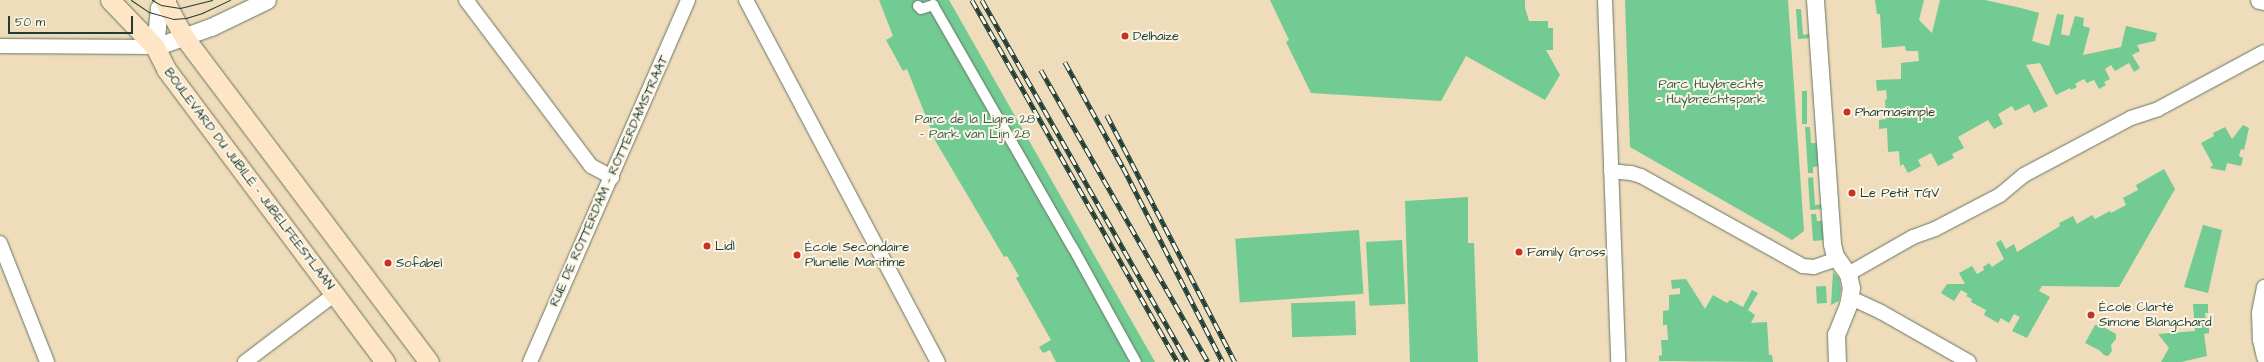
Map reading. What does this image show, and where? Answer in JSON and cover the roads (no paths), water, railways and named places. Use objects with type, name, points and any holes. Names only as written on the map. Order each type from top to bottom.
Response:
[{"type":"main road","name":"BOULEVARD DU JUBILÉ - JUBELFEESTLAAN","points":[[110,0],[155,47],[166,69],[385,362]]},
{"type":"main road","points":[[165,0],[184,37],[429,362]]},
{"type":"street","points":[[155,47],[157,16],[165,0]]},
{"type":"street","points":[[0,46],[155,47],[184,37],[267,0]]},
{"type":"street","points":[[466,0],[590,166],[612,177]]},
{"type":"street","name":"RUE DE ROTTERDAM - ROTTERDAMSTRAAT","points":[[530,362],[688,0]]},
{"type":"street","points":[[746,0],[938,362]]},
{"type":"street","points":[[1605,0],[1618,362]]},
{"type":"street","points":[[1815,0],[1832,244],[1837,259],[1848,274],[1851,288],[1851,298],[1836,334],[1837,362]]},
{"type":"street","points":[[2259,0],[2264,1]]},
{"type":"street","points":[[918,6],[921,9],[933,5],[1073,248],[1136,362]]},
{"type":"street","points":[[1848,274],[1913,237],[1935,229],[2000,194],[2024,175],[2111,128],[2131,118],[2158,109],[2264,52]]},
{"type":"street","points":[[1611,171],[1631,173],[1641,176],[1803,266],[1814,267],[1837,259]]},
{"type":"street","points":[[0,243],[47,362]]},
{"type":"street","points":[[2264,288],[2259,313],[2260,340],[2264,358]]},
{"type":"street","points":[[245,362],[335,294]]},
{"type":"street","points":[[1851,298],[1881,312],[1969,362]]},
{"type":"tram line","points":[[131,0],[149,12],[173,19],[186,18],[202,13],[230,0]]},
{"type":"tram line","points":[[152,0],[161,5],[180,8],[212,0]]},
{"type":"railway","points":[[972,0],[1178,362]]},
{"type":"railway","points":[[982,0],[1188,362]]},
{"type":"railway","points":[[1065,62],[1123,167],[1223,362]]},
{"type":"railway","points":[[1041,70],[1208,362]]},
{"type":"railway","points":[[1107,115],[1235,362]]},
{"type":"place","name":"Delhaize","points":[[1125,36]]},
{"type":"place","name":"Pharmasimple","points":[[1847,112]]},
{"type":"place","name":"Le Petit TGV","points":[[1852,193]]},
{"type":"place","name":"Lidl","points":[[707,246]]},
{"type":"place","name":"Family Gross","points":[[1519,252]]},
{"type":"place","name":"École Secondaire Plurielle Maritime","points":[[797,255]]},
{"type":"place","name":"Sofabel","points":[[388,263]]},
{"type":"place","name":"École Clarté Simone Blangchard","points":[[2091,315]]},
{"type":"park label","name":"Parc Huybrechts - Huybrechtspark","points":[[1711,92]]},
{"type":"park label","name":"Parc de la Ligne 28 - Park van Lijn 28","points":[[975,128]]}]
